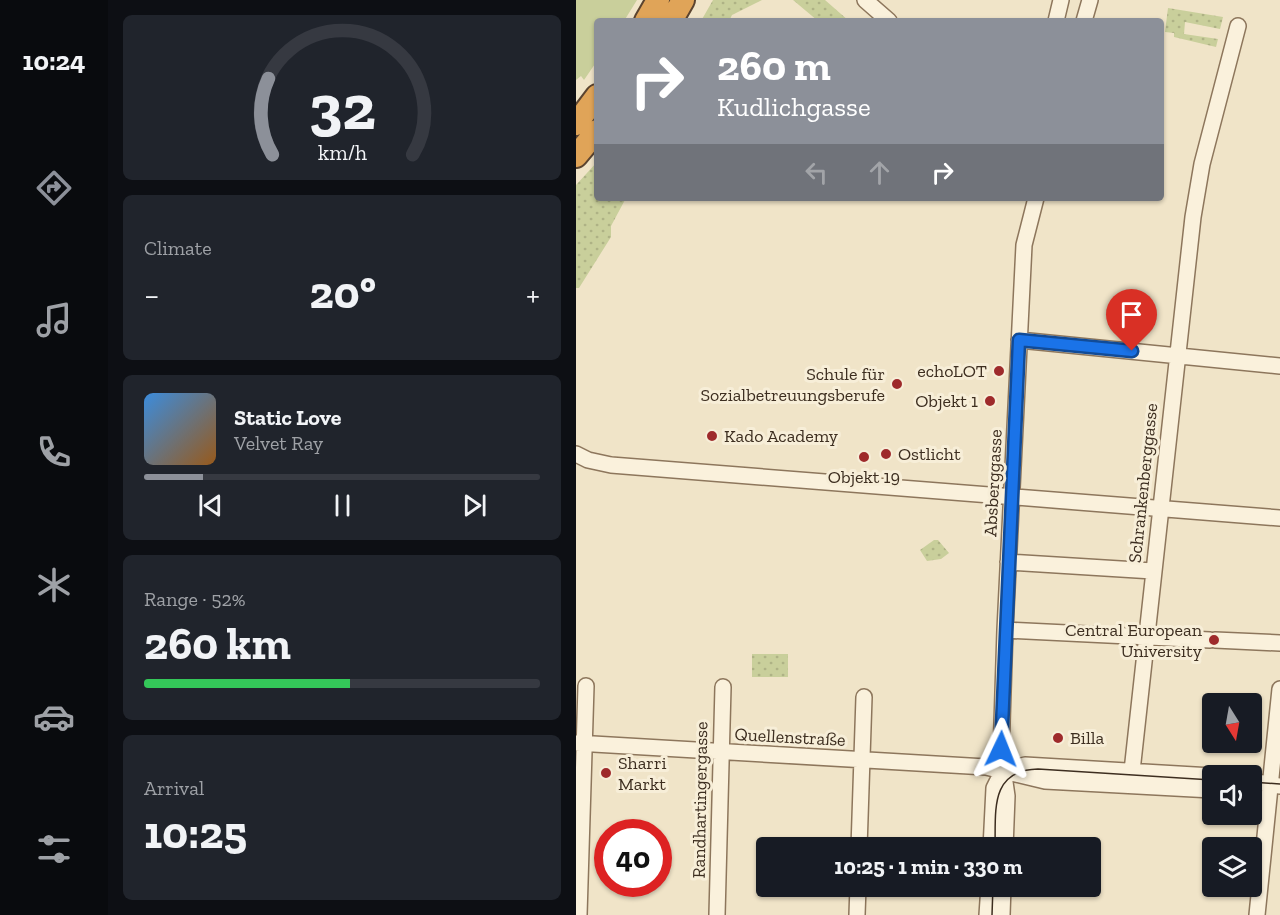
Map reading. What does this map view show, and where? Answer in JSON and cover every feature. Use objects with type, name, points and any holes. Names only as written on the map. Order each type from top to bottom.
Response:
[{"type":"highway","points":[[648,18],[658,0]]},
{"type":"highway","points":[[673,18],[683,0]]},
{"type":"highway","points":[[576,124],[594,100]]},
{"type":"highway","points":[[576,156],[594,135]]},
{"type":"street","points":[[865,0],[886,18]]},
{"type":"street","points":[[1057,18],[1061,0]]},
{"type":"street","points":[[1085,18],[1090,0]]},
{"type":"street","name":"Schrankenberggasse","points":[[1132,771],[1176,355],[1197,186],[1238,26]]},
{"type":"street","name":"Absberggasse","points":[[1005,837],[1007,796],[1002,772],[1008,562],[1024,245],[1035,201]]},
{"type":"street","points":[[1019,340],[1280,366]]},
{"type":"street","points":[[576,453],[588,460],[611,465],[1280,518]]},
{"type":"street","points":[[1008,562],[1153,571]]},
{"type":"street","points":[[1005,630],[1280,643]]},
{"type":"street","points":[[579,915],[580,744],[586,686]]},
{"type":"street","name":"Randhartingergasse","points":[[717,915],[723,687]]},
{"type":"street","points":[[1257,915],[1275,786],[1280,688]]},
{"type":"street","points":[[859,837],[864,698]]},
{"type":"street","name":"Quellenstraße","points":[[580,744],[986,768],[1045,781],[1202,789]]},
{"type":"street","name":"Quellenstraße","points":[[1002,772],[1025,765],[1202,775]]},
{"type":"street","name":"Absberggasse","points":[[992,837],[994,788],[1002,772]]},
{"type":"street","points":[[857,915],[858,897]]},
{"type":"street","points":[[987,915],[988,897]]},
{"type":"street","points":[[1002,915],[1003,897]]},
{"type":"green space","points":[[576,0],[637,0],[626,18],[594,18],[594,65],[584,80],[581,76],[576,80]]},
{"type":"green space","points":[[713,0],[762,0],[732,15],[730,18],[703,18]]},
{"type":"green space","points":[[793,0],[825,0],[846,18],[814,18]]},
{"type":"green space","points":[[1168,8],[1223,17],[1220,29],[1185,22],[1184,34],[1218,39],[1216,47],[1174,37],[1174,33],[1165,32]]},
{"type":"green space","points":[[594,165],[594,201],[624,201],[611,226],[611,237],[579,288],[576,288],[576,185]]},
{"type":"green space","points":[[934,540],[938,540],[949,553],[941,559],[927,561],[920,550]]},
{"type":"green space","points":[[752,654],[788,654],[788,677],[752,677]]},
{"type":"tram line","points":[[995,837],[998,795],[1003,785],[1022,771],[1038,769],[1202,779]]},
{"type":"tram line","points":[[1262,783],[1280,784]]},
{"type":"tram line","points":[[992,915],[993,897]]},
{"type":"place","name":"echoLOT","points":[[999,371]]},
{"type":"place","name":"Schule für Sozialbetreuungsberufe","points":[[897,384]]},
{"type":"place","name":"Objekt 1","points":[[990,401]]},
{"type":"place","name":"Kado Academy","points":[[712,436]]},
{"type":"place","name":"Ostlicht","points":[[886,454]]},
{"type":"place","name":"Objekt 19","points":[[864,457]]},
{"type":"place","name":"Central European University","points":[[1214,640]]},
{"type":"place","name":"Billa","points":[[1058,738]]},
{"type":"place","name":"Sharri Markt","points":[[606,773]]},
{"type":"route","points":[[1001,749],[1019,340],[1132,351]]}]
